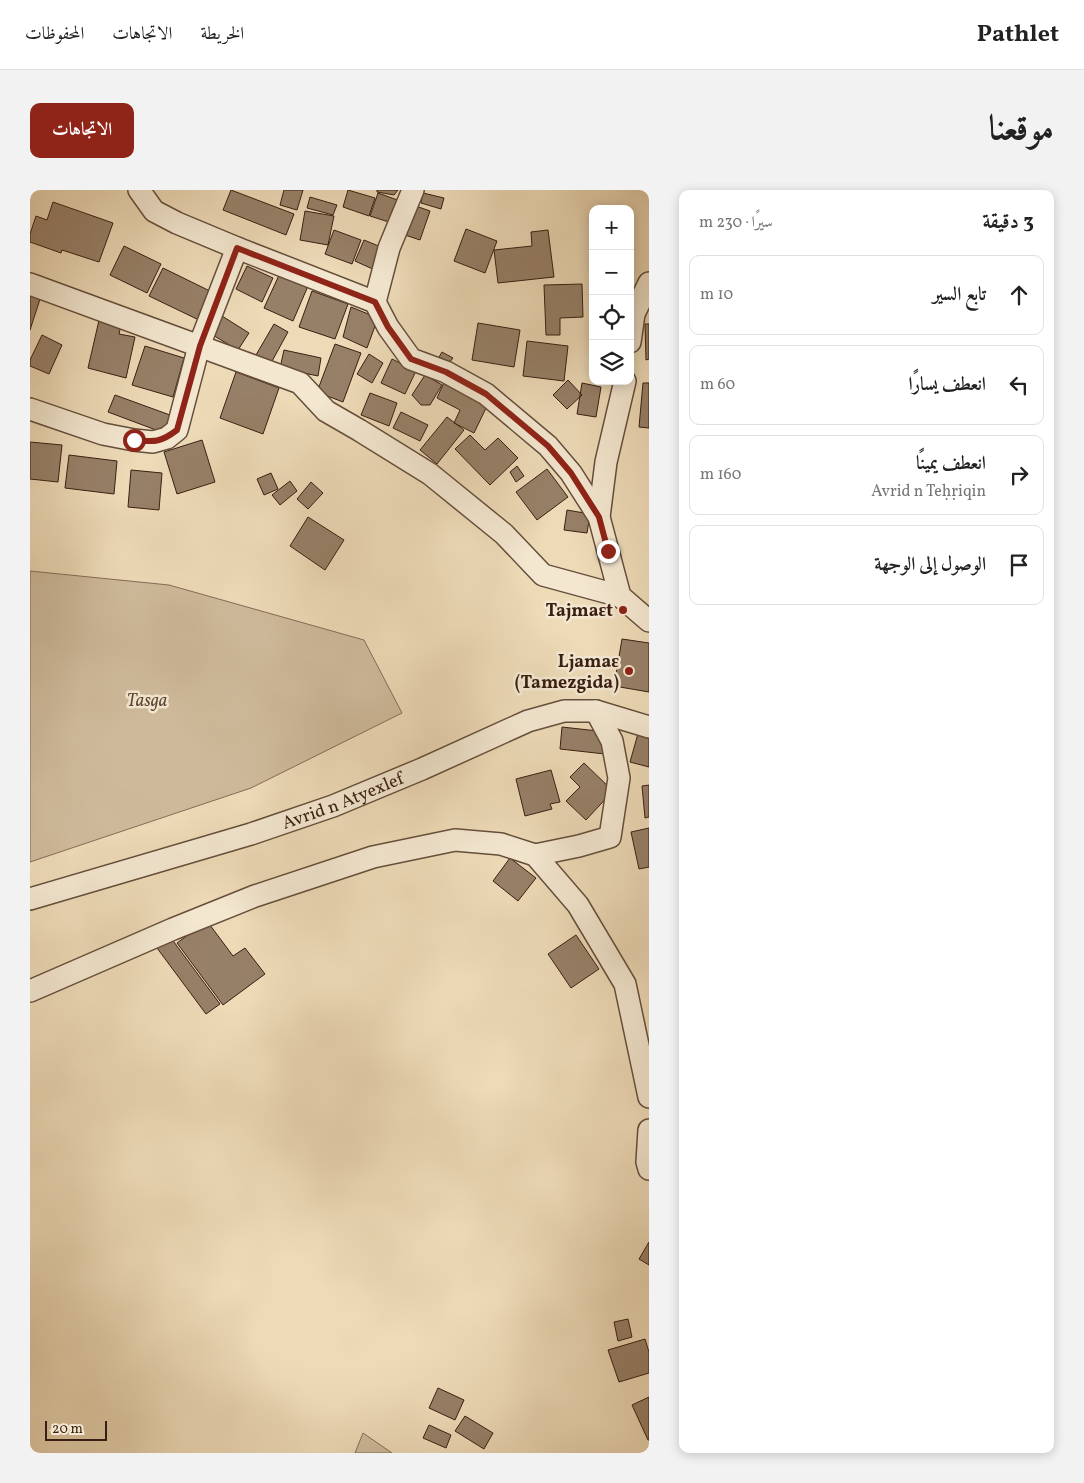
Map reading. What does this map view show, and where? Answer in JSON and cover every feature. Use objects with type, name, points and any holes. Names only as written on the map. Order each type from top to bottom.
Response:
[{"type":"street","points":[[139,190],[154,211],[177,223],[375,302],[388,327],[411,359],[446,372],[486,394],[548,446],[571,473],[599,517],[620,596]]},
{"type":"street","points":[[375,302],[390,248],[413,190]]},
{"type":"street","points":[[30,409],[103,434],[153,442],[167,438],[177,430],[200,346],[237,248]]},
{"type":"street","points":[[630,340],[634,314],[649,283]]},
{"type":"street","points":[[30,284],[300,383],[326,411],[430,474],[504,534],[543,575],[620,596],[649,621]]},
{"type":"street","points":[[599,517],[606,462],[624,385]]},
{"type":"street","name":"Avrid n Atyexlef","points":[[30,899],[251,834],[333,806],[422,769],[528,721],[564,711],[596,711],[649,727]]},
{"type":"street","points":[[30,991],[255,896],[373,857],[455,840],[502,844],[535,855],[579,846],[610,837],[619,778],[612,741],[596,711]]},
{"type":"street","points":[[535,855],[578,905],[625,984],[649,1097]]},
{"type":"street","points":[[649,1130],[647,1162],[649,1169]]},
{"type":"green space","name":"Tasga","points":[[30,571],[169,585],[364,640],[402,713],[251,788],[30,862]]},
{"type":"green space","points":[[363,1433],[392,1453],[355,1453]]},
{"type":"building","points":[[231,190],[294,214],[286,235],[223,210]]},
{"type":"building","points":[[284,190],[303,190],[297,210],[280,205]]},
{"type":"building","points":[[348,190],[375,198],[369,216],[343,207]]},
{"type":"building","points":[[377,190],[398,190],[394,195],[377,192]]},
{"type":"building","points":[[378,193],[403,202],[395,224],[370,216]]},
{"type":"building","points":[[423,193],[444,198],[441,209],[421,203]]},
{"type":"building","points":[[310,197],[337,205],[333,215],[307,208]]},
{"type":"building","points":[[53,202],[113,223],[99,262],[62,250],[61,253],[30,242],[30,234],[36,216],[47,220]]},
{"type":"building","points":[[416,206],[430,211],[420,240],[405,235]]},
{"type":"building","points":[[305,211],[334,216],[328,245],[300,240]]},
{"type":"building","points":[[466,229],[497,241],[485,273],[454,261]]},
{"type":"building","points":[[334,230],[361,240],[352,264],[325,254]]},
{"type":"building","points":[[548,230],[554,277],[498,283],[494,250],[532,246],[531,232]]},
{"type":"building","points":[[364,240],[386,249],[377,271],[355,261]]},
{"type":"building","points":[[124,246],[161,264],[147,293],[110,275]]},
{"type":"building","points":[[247,266],[273,278],[262,302],[236,289]]},
{"type":"building","points":[[163,268],[214,293],[201,321],[149,296]]},
{"type":"building","points":[[280,273],[308,286],[293,321],[264,308]]},
{"type":"building","points":[[582,284],[583,317],[560,318],[560,335],[546,335],[544,285]]},
{"type":"building","points":[[30,289],[42,293],[30,330]]},
{"type":"building","points":[[312,291],[348,304],[335,339],[299,327]]},
{"type":"building","points":[[351,307],[378,318],[367,348],[343,337]]},
{"type":"building","points":[[100,316],[122,321],[119,334],[135,337],[126,378],[88,368]]},
{"type":"building","points":[[222,316],[249,333],[238,350],[211,334]]},
{"type":"building","points":[[478,323],[520,330],[514,367],[472,360]]},
{"type":"building","points":[[274,324],[288,332],[271,363],[256,355]]},
{"type":"building","points":[[645,324],[649,324],[649,359],[646,360]]},
{"type":"building","points":[[42,335],[62,345],[49,374],[30,366],[30,360]]},
{"type":"building","points":[[527,341],[568,346],[564,381],[523,376]]},
{"type":"building","points":[[335,344],[361,353],[343,402],[317,392]]},
{"type":"building","points":[[145,346],[184,358],[173,397],[132,385]]},
{"type":"building","points":[[284,350],[321,358],[318,376],[280,368]]},
{"type":"building","points":[[442,352],[453,358],[449,363],[439,357]]},
{"type":"building","points":[[369,354],[383,363],[372,383],[357,374]]},
{"type":"building","points":[[392,359],[416,371],[405,394],[381,383]]},
{"type":"building","points":[[236,372],[279,388],[263,434],[220,418]]},
{"type":"building","points":[[425,375],[442,385],[430,405],[421,405],[412,395]]},
{"type":"building","points":[[446,378],[474,392],[471,398],[487,406],[474,433],[454,423],[460,410],[437,398]]},
{"type":"building","points":[[568,380],[582,395],[567,409],[553,395]]},
{"type":"building","points":[[582,383],[601,387],[596,417],[577,414]]},
{"type":"building","points":[[643,383],[649,383],[649,428],[639,427]]},
{"type":"building","points":[[370,393],[397,403],[389,426],[361,415]]},
{"type":"building","points":[[115,395],[170,415],[164,433],[108,412]]},
{"type":"building","points":[[401,412],[428,425],[420,441],[393,428]]},
{"type":"building","points":[[447,417],[464,430],[437,464],[420,450]]},
{"type":"building","points":[[470,435],[485,450],[498,438],[518,458],[490,485],[455,449]]},
{"type":"building","points":[[202,440],[215,482],[177,494],[164,452]]},
{"type":"building","points":[[30,442],[62,445],[58,482],[30,479]]},
{"type":"building","points":[[69,455],[117,461],[114,494],[65,488]]},
{"type":"building","points":[[517,466],[524,476],[516,482],[510,472]]},
{"type":"building","points":[[547,469],[568,497],[537,520],[516,492]]},
{"type":"building","points":[[131,470],[162,473],[159,510],[128,507]]},
{"type":"building","points":[[271,473],[278,489],[264,495],[257,479]]},
{"type":"building","points":[[290,481],[297,491],[280,505],[272,495]]},
{"type":"building","points":[[311,482],[323,493],[308,509],[297,499]]},
{"type":"building","points":[[567,510],[590,514],[587,533],[564,530]]},
{"type":"building","points":[[308,517],[344,540],[325,570],[290,546]]},
{"type":"building","points":[[622,639],[649,643],[649,692],[614,686]]},
{"type":"building","points":[[562,727],[607,732],[605,754],[560,749]]},
{"type":"building","points":[[639,730],[649,733],[649,767],[630,762]]},
{"type":"building","points":[[584,763],[613,791],[586,820],[566,801],[580,787],[570,777]]},
{"type":"building","points":[[551,770],[560,802],[550,804],[552,809],[525,816],[516,779]]},
{"type":"building","points":[[649,785],[649,817],[645,818],[642,786]]},
{"type":"building","points":[[649,828],[649,867],[639,869],[631,832]]},
{"type":"building","points":[[510,858],[536,878],[518,901],[493,881]]},
{"type":"building","points":[[207,921],[233,956],[245,948],[265,974],[223,1005],[177,943]]},
{"type":"building","points":[[576,935],[599,969],[571,988],[548,954]]},
{"type":"building","points":[[171,938],[220,1004],[206,1014],[157,948]]},
{"type":"building","points":[[649,1242],[649,1265],[639,1259]]},
{"type":"building","points":[[628,1319],[632,1337],[618,1341],[614,1322]]},
{"type":"building","points":[[645,1339],[649,1352],[649,1373],[619,1382],[608,1350]]},
{"type":"building","points":[[438,1388],[464,1400],[455,1420],[429,1408]]},
{"type":"building","points":[[649,1397],[649,1440],[648,1440],[632,1405]]},
{"type":"building","points":[[465,1416],[493,1433],[484,1449],[455,1431]]},
{"type":"building","points":[[429,1425],[451,1435],[446,1448],[423,1438]]},
{"type":"place","name":"Tajmaɛt","points":[[623,610]]},
{"type":"place","name":"Ljamaɛ (Tamezgida)","points":[[629,671]]},
{"type":"route","points":[[134,440],[153,442],[167,438],[177,430],[200,346],[237,248],[375,302],[388,327],[411,359],[446,372],[486,394],[548,446],[571,473],[599,517],[608,551]]}]
